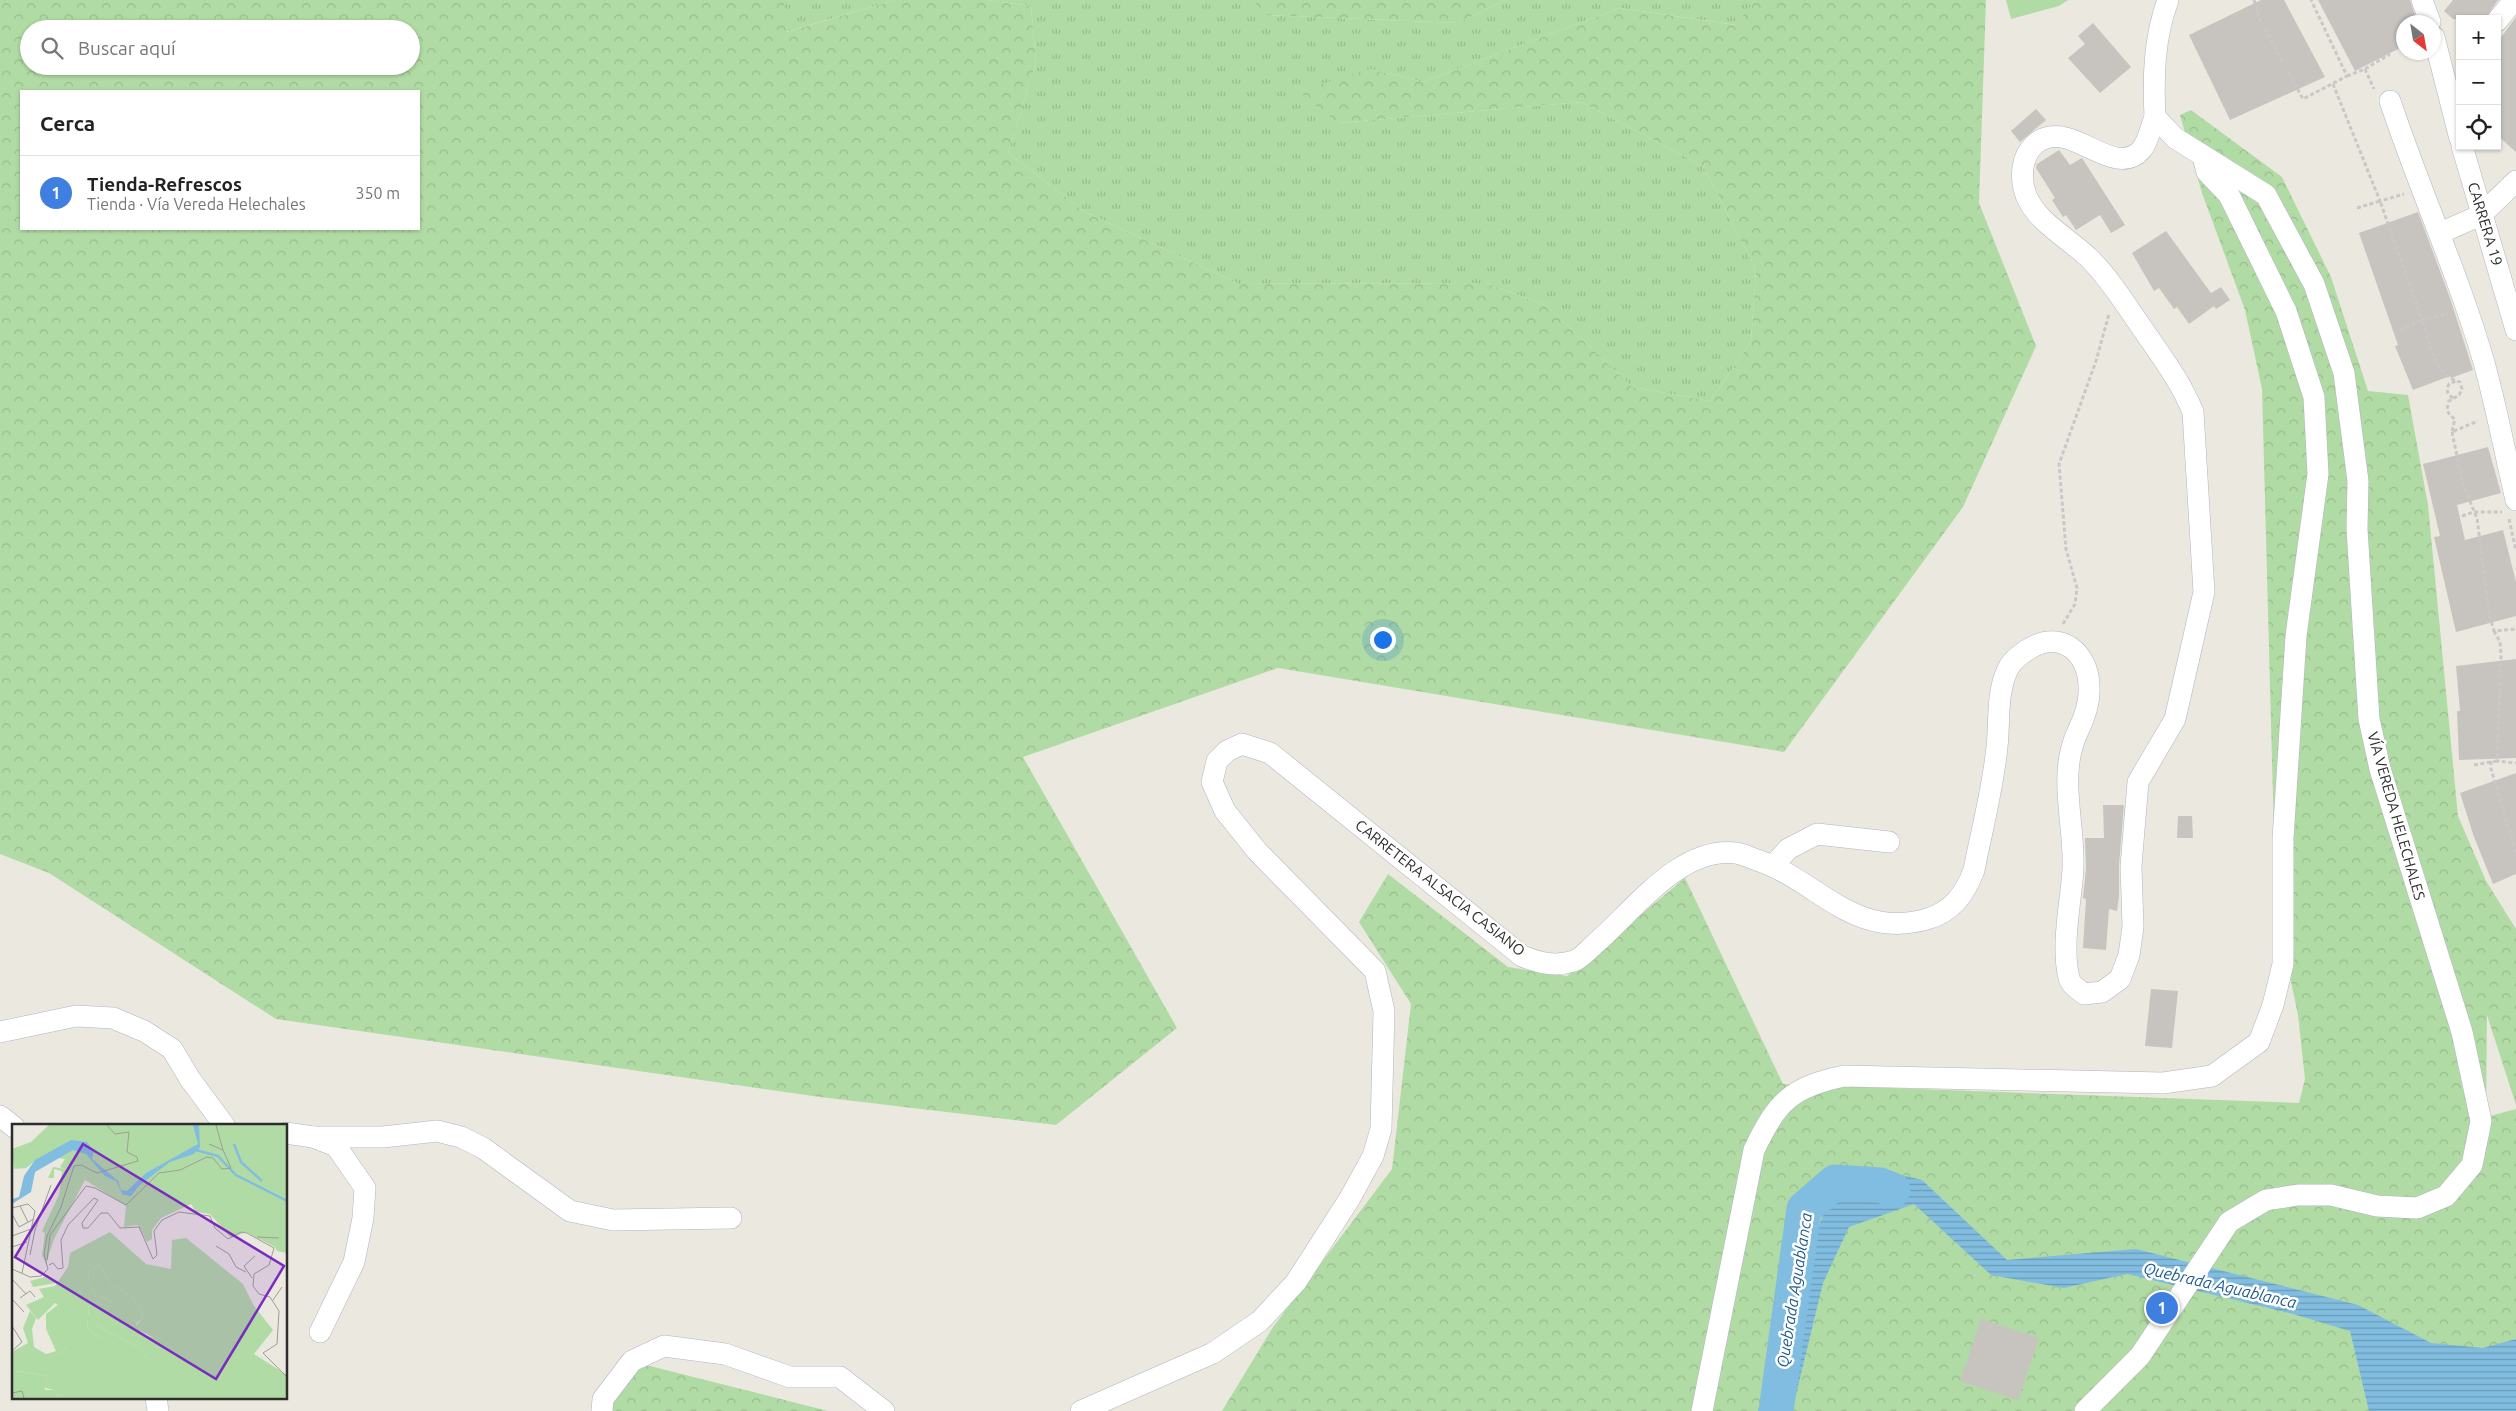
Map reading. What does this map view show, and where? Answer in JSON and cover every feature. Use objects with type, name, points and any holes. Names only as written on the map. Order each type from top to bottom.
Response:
[{"type":"street","points":[[2056,641],[2069,645],[2083,660],[2090,688],[2087,707],[2072,744],[2066,780],[2073,867],[2067,961],[2069,980],[2084,994],[2102,992],[2120,979],[2129,956],[2132,927],[2131,866],[2138,782],[2175,720],[2204,592],[2193,412],[2184,390],[2115,289],[2091,260],[2034,210],[2026,194],[2023,171],[2024,160],[2034,144],[2045,138],[2058,136],[2121,159],[2133,156],[2142,148],[2155,117],[2153,78],[2155,56],[2160,21],[2168,0]]},
{"type":"street","points":[[2422,0],[2427,15]]},
{"type":"street","points":[[2501,16],[2514,0]]},
{"type":"street","points":[[2440,60],[2456,123]]},
{"type":"street","points":[[2447,86],[2456,74]]},
{"type":"street","points":[[2390,101],[2406,150],[2440,233],[2483,359],[2512,506]]},
{"type":"street","name":"VÍA VEREDA HELECHALES","points":[[2085,1411],[2140,1356],[2230,1222],[2266,1200],[2298,1195],[2331,1195],[2377,1206],[2418,1208],[2446,1196],[2472,1165],[2481,1121],[2462,1032],[2380,769],[2369,718],[2357,529],[2358,480],[2344,373],[2314,284],[2266,195],[2175,138],[2155,117]]},
{"type":"street","name":"CARRERA 19","points":[[2463,150],[2481,215],[2501,273],[2516,330]]},
{"type":"street","points":[[1702,1411],[1754,1150],[1769,1118],[1789,1096],[1816,1082],[1844,1076],[2163,1083],[2212,1076],[2259,1042],[2273,1005],[2283,964],[2283,838],[2296,636],[2318,474],[2314,396],[2286,310],[2229,195],[2207,172],[2202,155]]},
{"type":"street","points":[[2440,233],[2481,215],[2516,181]]},
{"type":"street","name":"CARRETERA ALSACIA CASIANO","points":[[1081,1411],[1212,1353],[1260,1321],[1296,1282],[1350,1198],[1373,1156],[1381,1129],[1384,1011],[1375,971],[1257,851],[1224,811],[1212,782],[1218,761],[1227,751],[1242,744],[1270,753],[1522,956],[1542,964],[1575,961],[1609,932],[1649,890],[1682,867],[1710,854],[1736,853],[1774,866],[1825,900],[1863,918],[1890,925],[1912,923],[1940,915],[1957,902],[1968,888],[1974,870],[1997,749],[2001,689],[2008,668],[2019,655],[2036,645],[2056,641]]},
{"type":"street","points":[[1774,866],[1788,850],[1817,834],[1889,842]]},
{"type":"street","points":[[0,1032],[76,1016],[113,1018],[136,1028],[172,1049],[190,1079],[226,1124]]},
{"type":"street","points":[[0,1116],[12,1125]]},
{"type":"street","points":[[288,1133],[313,1137],[383,1137],[437,1131],[461,1137],[483,1148],[570,1212],[613,1220],[731,1218]]},
{"type":"street","points":[[313,1137],[336,1146],[365,1188],[363,1218],[354,1262],[320,1332]]},
{"type":"street","points":[[602,1411],[603,1399],[632,1361],[664,1346],[725,1354],[790,1377],[840,1377],[884,1411]]},
{"type":"street","points":[[1112,1411],[1132,1388]]},
{"type":"street","points":[[156,1398],[158,1411]]},
{"type":"path","points":[[2254,0],[2260,21]]},
{"type":"path","points":[[2311,0],[2347,76]]},
{"type":"path","points":[[2265,29],[2282,63]]},
{"type":"path","points":[[2288,72],[2303,99],[2347,76],[2365,70],[2390,54]]},
{"type":"path","points":[[2333,84],[2380,201],[2437,367],[2450,379],[2460,382]]},
{"type":"path","points":[[2357,208],[2408,193]]},
{"type":"path","points":[[2056,641],[2075,604],[2077,588],[2066,549],[2059,464],[2096,361],[2115,289]]},
{"type":"path","points":[[2400,330],[2422,320],[2458,312]]},
{"type":"path","points":[[2460,382],[2462,389],[2459,395],[2449,401],[2446,409],[2449,415],[2455,419],[2452,432],[2463,484],[2477,518],[2489,613],[2494,631],[2500,642],[2497,761]]},
{"type":"path","points":[[2453,398],[2447,390],[2449,384],[2460,382]]},
{"type":"path","points":[[2452,432],[2483,418]]},
{"type":"path","points":[[2462,516],[2474,512],[2512,506]]},
{"type":"path","points":[[2494,631],[2516,629]]},
{"type":"path","points":[[2491,761],[2491,769],[2516,853]]},
{"type":"path","points":[[2474,765],[2491,761],[2516,763]]},
{"type":"green space","points":[[0,0],[784,0],[787,32],[895,0],[987,0],[1031,6],[1036,62],[1008,153],[1085,212],[1239,284],[1486,283],[1547,306],[1632,387],[1710,401],[1751,342],[1756,270],[1703,166],[1581,102],[1338,123],[1298,91],[1370,69],[1423,82],[1620,8],[1736,25],[1755,0],[1986,0],[1979,203],[2036,346],[1963,507],[1784,752],[1278,668],[1023,757],[1177,1028],[1056,1125],[820,1097],[276,1019],[49,873],[0,854]]},
{"type":"green space","points":[[784,0],[895,0],[786,32]]},
{"type":"green space","points":[[987,0],[1254,0],[1263,15],[1458,23],[1505,0],[1755,0],[1737,25],[1620,8],[1423,82],[1370,69],[1338,123],[1581,102],[1703,166],[1756,270],[1751,342],[1710,401],[1632,387],[1547,306],[1486,283],[1239,284],[1085,212],[1008,153],[1036,62],[1031,6]]},
{"type":"green space","points":[[1254,0],[1505,0],[1458,23],[1262,15]]},
{"type":"green space","points":[[2006,0],[2068,0],[2059,6],[2011,19]]},
{"type":"green space","points":[[2191,110],[2282,177],[2331,277],[2368,391],[2408,395],[2428,505],[2458,816],[2486,881],[2516,929],[2516,1105],[2487,1015],[2486,1117],[2516,1109],[2516,1411],[1222,1411],[1273,1327],[1392,1169],[1411,1004],[1359,922],[1388,874],[1508,967],[1567,976],[1685,878],[1783,1084],[2299,1103],[2305,1079],[2298,1015],[2276,909],[2262,389],[2245,310],[2202,193],[2180,115]]},
{"type":"green space","points":[[642,1364],[828,1411],[596,1411]]},
{"type":"water","points":[[1864,1166],[1922,1180],[2007,1260],[2136,1249],[2358,1305],[2431,1343],[2483,1348],[2516,1339],[2516,1411],[2369,1411],[2350,1331],[2293,1314],[2127,1274],[2064,1288],[1991,1275],[1914,1204],[1849,1227],[1823,1283],[1792,1411],[1758,1411],[1826,1205]]},
{"type":"building","points":[[2261,0],[2284,0],[2325,77],[2230,120],[2189,35]]},
{"type":"building","points":[[2318,0],[2410,0],[2415,15],[2396,15],[2396,50],[2355,71]]},
{"type":"building","points":[[2453,0],[2498,0],[2488,15],[2456,15],[2456,19],[2453,19],[2444,11]]},
{"type":"building","points":[[2516,17],[2516,152],[2501,139],[2501,38]]},
{"type":"building","points":[[2093,23],[2131,67],[2100,93],[2068,58],[2085,44],[2078,36]]},
{"type":"building","points":[[2036,109],[2046,120],[2020,142],[2011,131]]},
{"type":"building","points":[[2059,150],[2070,165],[2082,158],[2125,225],[2111,233],[2100,215],[2076,230],[2066,215],[2063,217],[2052,200],[2055,198],[2036,168],[2037,164]]},
{"type":"building","points":[[2418,212],[2450,298],[2473,370],[2451,378],[2450,376],[2413,390],[2395,346],[2398,345],[2359,233]]},
{"type":"building","points":[[2166,231],[2211,293],[2221,287],[2230,300],[2216,309],[2214,306],[2189,324],[2177,307],[2174,309],[2159,288],[2154,291],[2132,253]]},
{"type":"building","points":[[2488,447],[2501,493],[2457,505],[2465,540],[2503,530],[2516,582],[2516,616],[2456,632],[2434,537],[2440,536],[2423,464]]},
{"type":"building","points":[[2516,659],[2516,758],[2459,760],[2457,711],[2460,711],[2456,666]]},
{"type":"building","points":[[2516,773],[2516,874],[2493,884],[2474,837],[2460,793]]},
{"type":"building","points":[[2103,805],[2124,805],[2119,865],[2119,896],[2117,911],[2109,909],[2106,950],[2083,948],[2086,899],[2083,898],[2086,869],[2085,838],[2104,838]]},
{"type":"building","points":[[2178,816],[2192,816],[2193,838],[2177,838]]},
{"type":"building","points":[[2151,989],[2178,991],[2172,1048],[2145,1046]]},
{"type":"building","points":[[1981,1319],[2039,1338],[2018,1400],[1960,1381]]},
{"type":"waterway","name":"Quebrada Aguablanca","points":[[1776,1411],[1804,1209],[1835,1182],[1880,1185],[1893,1190]]},
{"type":"place","name":"Tienda-Refrescos","points":[[2162,1308]]}]
